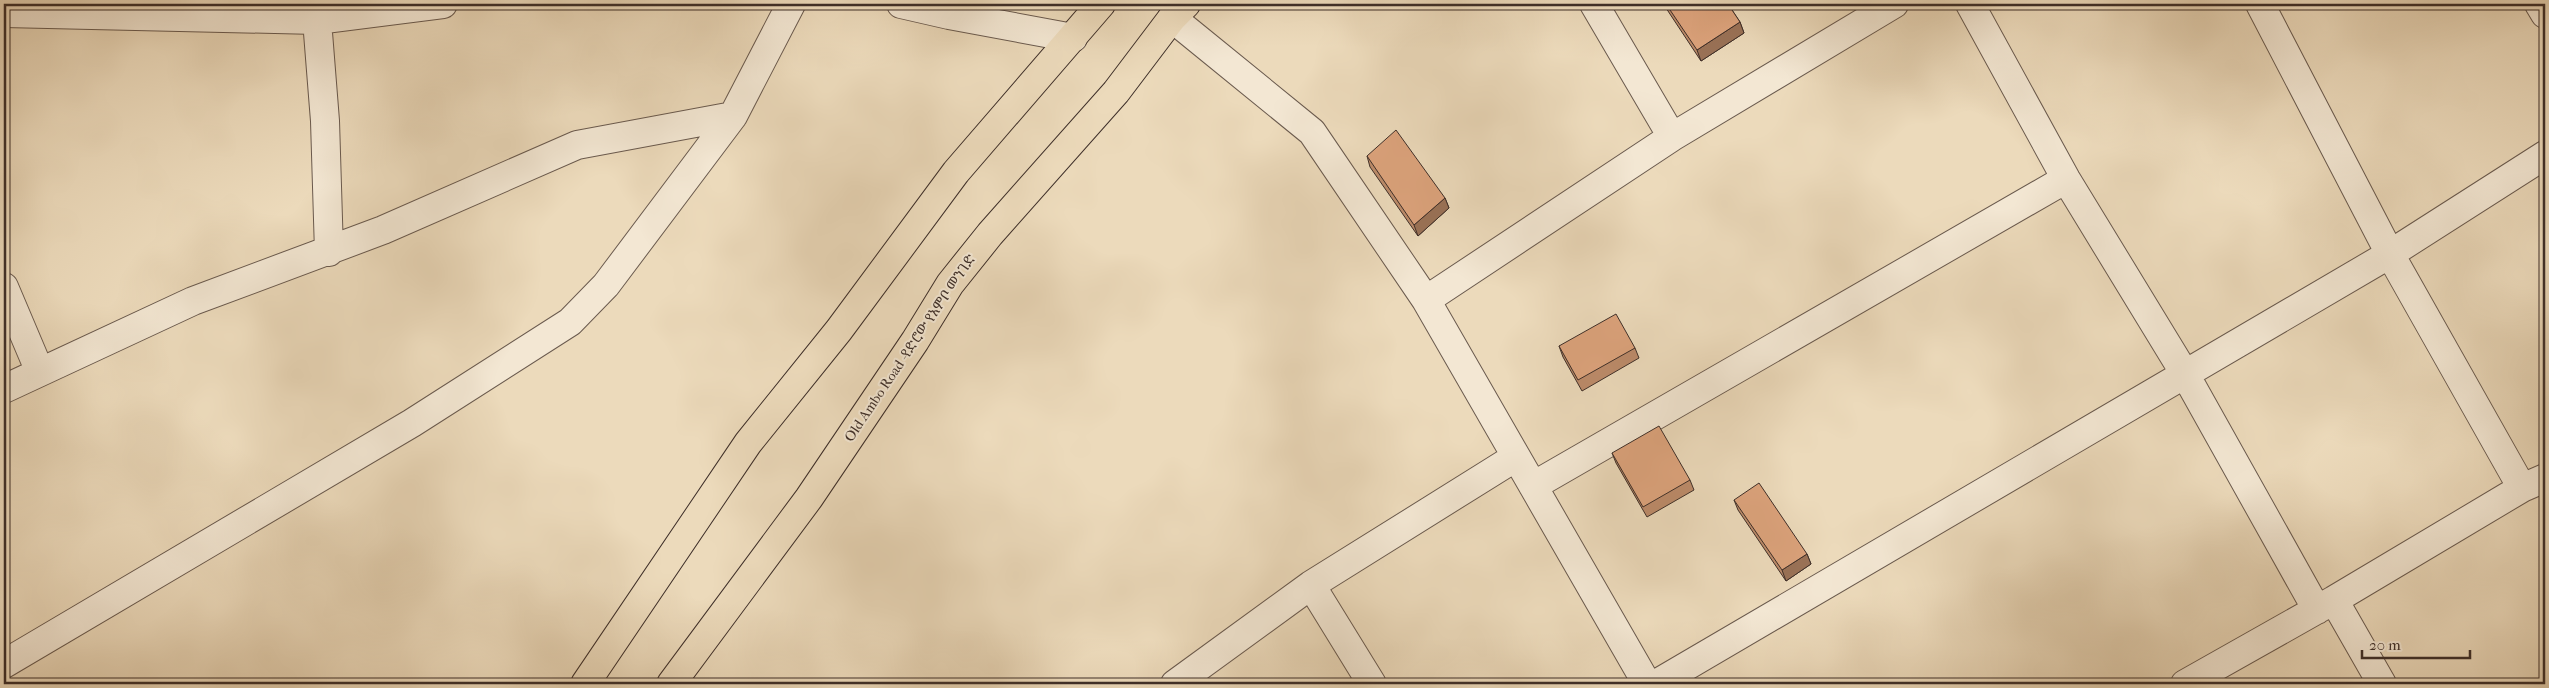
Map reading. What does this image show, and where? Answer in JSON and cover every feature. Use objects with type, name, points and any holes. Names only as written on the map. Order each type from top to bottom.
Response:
[{"type":"main road","points":[[585,684],[748,443],[845,322],[956,172],[1101,4]]},
{"type":"main road","name":"Old Ambo Road -የድሮው የአምቦ መንገድ","points":[[671,684],[809,498],[915,341],[950,284],[990,234],[1116,92],[1179,11]]},
{"type":"street","points":[[4,13],[316,12],[443,4]]},
{"type":"street","points":[[4,664],[412,423],[570,322],[606,285],[733,116],[791,4]]},
{"type":"street","points":[[901,4],[952,10],[1073,38]]},
{"type":"street","points":[[1594,4],[1672,137]]},
{"type":"street","points":[[1426,300],[1672,137],[1894,4]]},
{"type":"street","points":[[1970,4],[2066,179],[2326,605],[2382,684]]},
{"type":"street","points":[[2185,684],[2326,605],[2534,483],[2390,254],[2260,4]]},
{"type":"street","points":[[2539,4],[2545,14]]},
{"type":"street","points":[[1179,11],[1312,132],[1426,300],[1647,684]]},
{"type":"street","points":[[316,12],[325,121],[329,252]]},
{"type":"street","points":[[4,389],[193,301],[329,252],[578,145],[733,116]]},
{"type":"street","points":[[1656,684],[2390,254],[2545,155]]},
{"type":"street","points":[[1533,486],[2066,179]]},
{"type":"street","points":[[4,288],[40,372]]},
{"type":"street","points":[[1175,684],[1311,585],[1516,457]]},
{"type":"street","points":[[1311,585],[1372,684]]},
{"type":"building","points":[[1666,4],[1728,4],[1740,22],[1697,50]]},
{"type":"building","points":[[1396,130],[1445,198],[1414,225],[1367,156]]},
{"type":"building","points":[[1616,314],[1635,348],[1578,380],[1559,346]]},
{"type":"building","points":[[1659,426],[1690,480],[1643,507],[1612,453]]},
{"type":"building","points":[[1759,483],[1807,554],[1782,570],[1734,500]]}]
